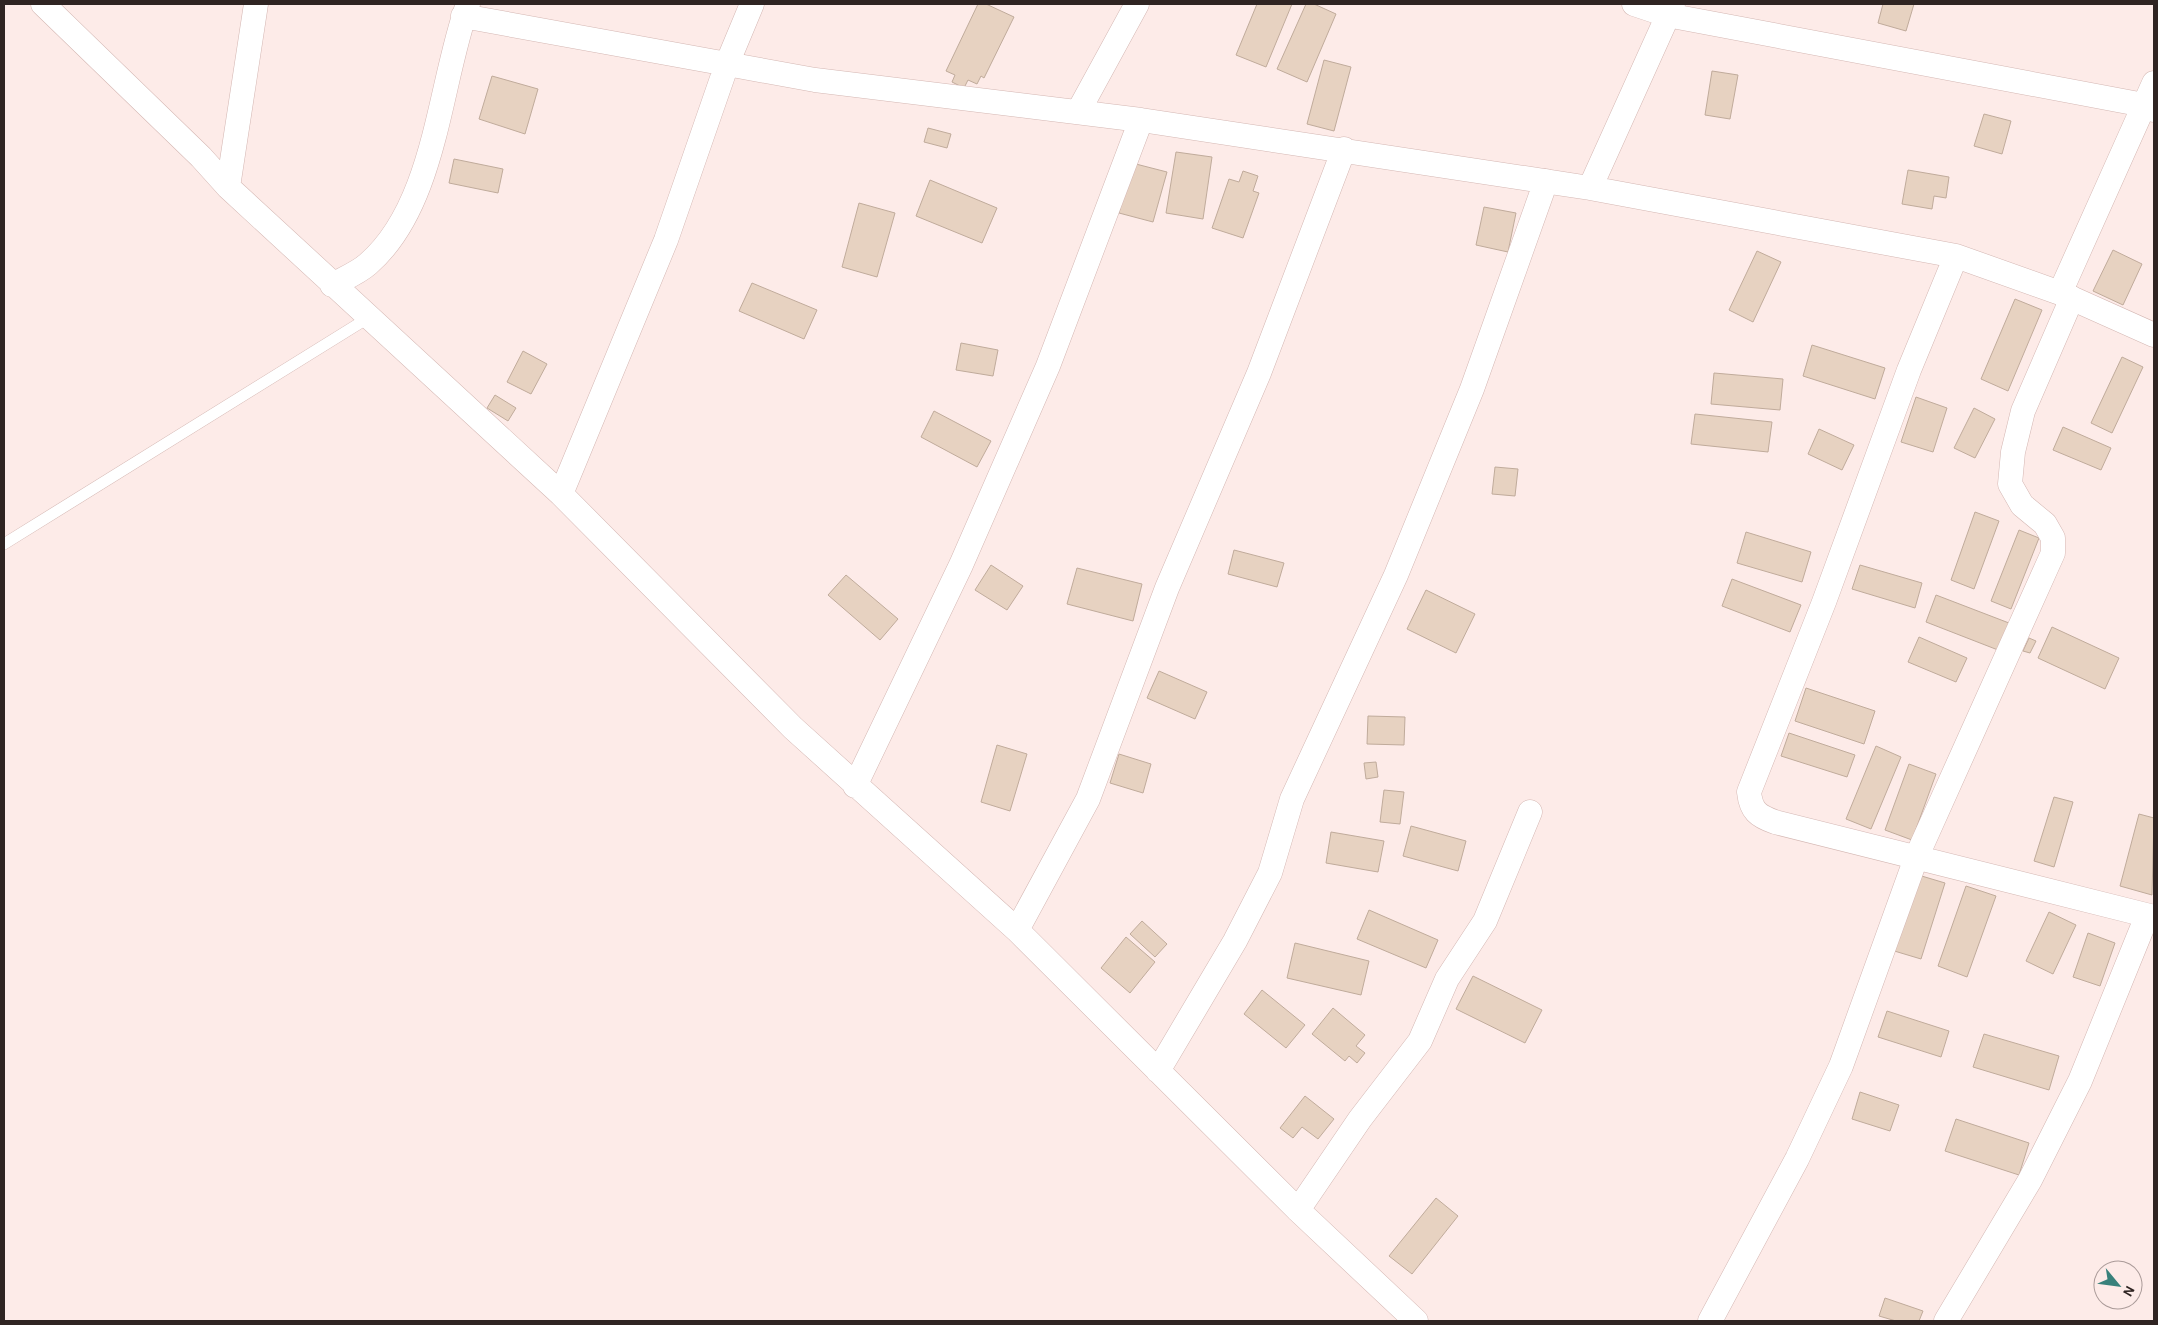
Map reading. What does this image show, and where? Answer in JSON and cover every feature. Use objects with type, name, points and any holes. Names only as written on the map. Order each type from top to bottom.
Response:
[{"type":"street","points":[[43,4],[201,157],[228,188],[561,494],[793,728],[855,786],[1017,930],[1298,1210],[1416,1321]]},
{"type":"street","points":[[228,188],[256,4]]},
{"type":"street","points":[[561,494],[666,240],[727,64],[752,4]]},
{"type":"street","points":[[1078,112],[1137,4]]},
{"type":"street","points":[[1634,4],[1670,9],[2149,107]]},
{"type":"street","points":[[1590,188],[1670,9]]},
{"type":"street","points":[[332,285],[368,264],[399,228],[416,195],[466,10],[727,64],[815,80],[1141,120],[1344,149],[1590,188],[1956,256],[2066,296],[2154,335]]},
{"type":"street","points":[[1710,1321],[1798,1159],[1841,1066],[1916,858],[2052,553],[2053,538],[2045,524],[2022,505],[2010,484],[2013,452],[2023,411],[2066,296],[2149,107],[2154,83]]},
{"type":"street","points":[[855,786],[961,565],[1048,366],[1141,120]]},
{"type":"street","points":[[1017,930],[1088,799],[1167,588],[1259,373],[1344,149]]},
{"type":"street","points":[[1158,1071],[1235,941],[1270,873],[1292,799],[1396,575],[1472,388],[1546,181]]},
{"type":"street","points":[[1946,1321],[2030,1180],[2080,1081],[2150,916],[1775,822],[1757,815],[1750,804],[1749,792],[1824,602],[1909,370],[1956,256]]},
{"type":"street","points":[[1298,1210],[1360,1119],[1420,1041],[1447,979],[1485,921],[1530,812]]},
{"type":"lane","points":[[4,544],[368,318]]},
{"type":"building","points":[[978,4],[986,4],[1014,17],[984,78],[981,76],[977,84],[968,80],[964,88],[952,82],[955,75],[946,71]]},
{"type":"building","points":[[1257,4],[1292,4],[1266,67],[1236,55]]},
{"type":"building","points":[[1306,4],[1314,4],[1336,14],[1307,82],[1277,69]]},
{"type":"building","points":[[1883,4],[1914,4],[1906,31],[1878,23]]},
{"type":"building","points":[[1324,60],[1351,67],[1334,131],[1307,124]]},
{"type":"building","points":[[1712,71],[1738,75],[1730,119],[1705,115]]},
{"type":"building","points":[[492,76],[538,89],[525,134],[479,119]]},
{"type":"building","points":[[1984,114],[2011,121],[2002,154],[1974,146]]},
{"type":"building","points":[[928,128],[951,134],[947,148],[924,142]]},
{"type":"building","points":[[1176,152],[1212,157],[1203,219],[1166,213]]},
{"type":"building","points":[[454,159],[503,169],[498,193],[449,183]]},
{"type":"building","points":[[1132,163],[1167,172],[1153,222],[1119,213]]},
{"type":"building","points":[[1908,170],[1949,177],[1946,198],[1934,196],[1932,209],[1902,204]]},
{"type":"building","points":[[1243,171],[1258,176],[1253,191],[1259,193],[1243,238],[1212,228],[1229,179],[1239,182]]},
{"type":"building","points":[[930,180],[997,208],[982,243],[916,216]]},
{"type":"building","points":[[859,203],[895,213],[877,277],[842,267]]},
{"type":"building","points":[[1484,207],[1516,213],[1508,252],[1476,245]]},
{"type":"building","points":[[2113,250],[2142,264],[2123,305],[2093,291]]},
{"type":"building","points":[[1757,251],[1781,262],[1753,322],[1729,310]]},
{"type":"building","points":[[752,283],[817,310],[804,339],[739,311]]},
{"type":"building","points":[[2015,299],[2042,310],[2008,391],[1981,379]]},
{"type":"building","points":[[961,343],[998,350],[993,376],[956,370]]},
{"type":"building","points":[[1812,345],[1885,368],[1875,399],[1803,376]]},
{"type":"building","points":[[523,351],[547,364],[531,394],[507,382]]},
{"type":"building","points":[[2122,357],[2143,367],[2112,433],[2091,423]]},
{"type":"building","points":[[1714,373],[1783,379],[1780,410],[1711,404]]},
{"type":"building","points":[[495,395],[516,408],[508,421],[487,408]]},
{"type":"building","points":[[1916,397],[1947,408],[1933,452],[1901,442]]},
{"type":"building","points":[[1974,408],[1995,419],[1975,458],[1954,448]]},
{"type":"building","points":[[934,411],[991,441],[977,467],[921,437]]},
{"type":"building","points":[[1695,414],[1772,422],[1768,452],[1691,444]]},
{"type":"building","points":[[2063,427],[2111,448],[2101,470],[2053,450]]},
{"type":"building","points":[[1819,429],[1854,445],[1842,470],[1808,454]]},
{"type":"building","points":[[1495,467],[1518,469],[1515,496],[1492,494]]},
{"type":"building","points":[[1975,512],[1999,521],[1974,589],[1951,580]]},
{"type":"building","points":[[2019,530],[2039,538],[2011,609],[1991,601]]},
{"type":"building","points":[[1746,532],[1811,552],[1802,582],[1737,563]]},
{"type":"building","points":[[1234,550],[1284,563],[1277,587],[1228,574]]},
{"type":"building","points":[[991,565],[1023,586],[1007,610],[975,590]]},
{"type":"building","points":[[1860,565],[1922,583],[1915,608],[1852,589]]},
{"type":"building","points":[[1077,568],[1142,584],[1133,621],[1067,604]]},
{"type":"building","points":[[846,575],[898,619],[880,640],[828,595]]},
{"type":"building","points":[[1732,579],[1801,605],[1790,632],[1722,606]]},
{"type":"building","points":[[1426,590],[1475,614],[1456,653],[1407,629]]},
{"type":"building","points":[[1936,595],[2009,623],[1998,650],[1926,622]]},
{"type":"building","points":[[2052,627],[2119,658],[2105,689],[2038,658]]},
{"type":"building","points":[[1919,637],[1967,658],[1956,682],[1908,662]]},
{"type":"building","points":[[2029,638],[2036,641],[2030,653],[2023,651]]},
{"type":"building","points":[[1159,671],[1207,692],[1195,719],[1147,698]]},
{"type":"building","points":[[1806,688],[1875,711],[1864,744],[1795,721]]},
{"type":"building","points":[[1368,716],[1405,717],[1404,745],[1367,744]]},
{"type":"building","points":[[1789,733],[1855,755],[1847,777],[1781,756]]},
{"type":"building","points":[[997,745],[1027,754],[1010,811],[981,802]]},
{"type":"building","points":[[1876,746],[1901,757],[1871,829],[1846,819]]},
{"type":"building","points":[[1119,754],[1151,764],[1143,793],[1110,783]]},
{"type":"building","points":[[1376,762],[1378,777],[1366,779],[1364,763]]},
{"type":"building","points":[[1909,764],[1936,774],[1912,840],[1885,830]]},
{"type":"building","points":[[1384,790],[1404,792],[1400,824],[1380,822]]},
{"type":"building","points":[[2054,797],[2073,802],[2054,867],[2034,861]]},
{"type":"building","points":[[2139,814],[2154,818],[2152,895],[2120,886]]},
{"type":"building","points":[[1411,826],[1466,841],[1458,871],[1403,856]]},
{"type":"building","points":[[1331,832],[1384,841],[1378,872],[1326,863]]},
{"type":"building","points":[[1915,874],[1945,883],[1921,959],[1891,950]]},
{"type":"building","points":[[1966,886],[1996,896],[1967,977],[1938,966]]},
{"type":"building","points":[[1369,910],[1438,940],[1426,968],[1357,939]]},
{"type":"building","points":[[2049,912],[2076,925],[2053,974],[2026,961]]},
{"type":"building","points":[[1142,921],[1167,944],[1155,957],[1130,934]]},
{"type":"building","points":[[2088,933],[2115,943],[2100,986],[2073,977]]},
{"type":"building","points":[[1126,937],[1155,962],[1130,993],[1101,968]]},
{"type":"building","points":[[1295,943],[1369,961],[1361,995],[1287,978]]},
{"type":"building","points":[[1473,976],[1542,1010],[1525,1043],[1456,1009]]},
{"type":"building","points":[[1262,990],[1305,1025],[1286,1048],[1244,1014]]},
{"type":"building","points":[[1333,1008],[1365,1035],[1356,1046],[1365,1053],[1357,1063],[1349,1056],[1345,1061],[1312,1034]]},
{"type":"building","points":[[1887,1011],[1949,1031],[1941,1057],[1878,1037]]},
{"type":"building","points":[[1984,1034],[2059,1056],[2049,1090],[1973,1067]]},
{"type":"building","points":[[1860,1092],[1899,1105],[1890,1131],[1852,1119]]},
{"type":"building","points":[[1305,1096],[1334,1119],[1318,1139],[1302,1127],[1293,1138],[1280,1128]]},
{"type":"building","points":[[1956,1119],[2029,1143],[2019,1175],[1945,1151]]},
{"type":"building","points":[[1436,1198],[1458,1216],[1412,1274],[1389,1256]]},
{"type":"building","points":[[1885,1298],[1923,1311],[1919,1321],[1896,1321],[1879,1316]]}]
